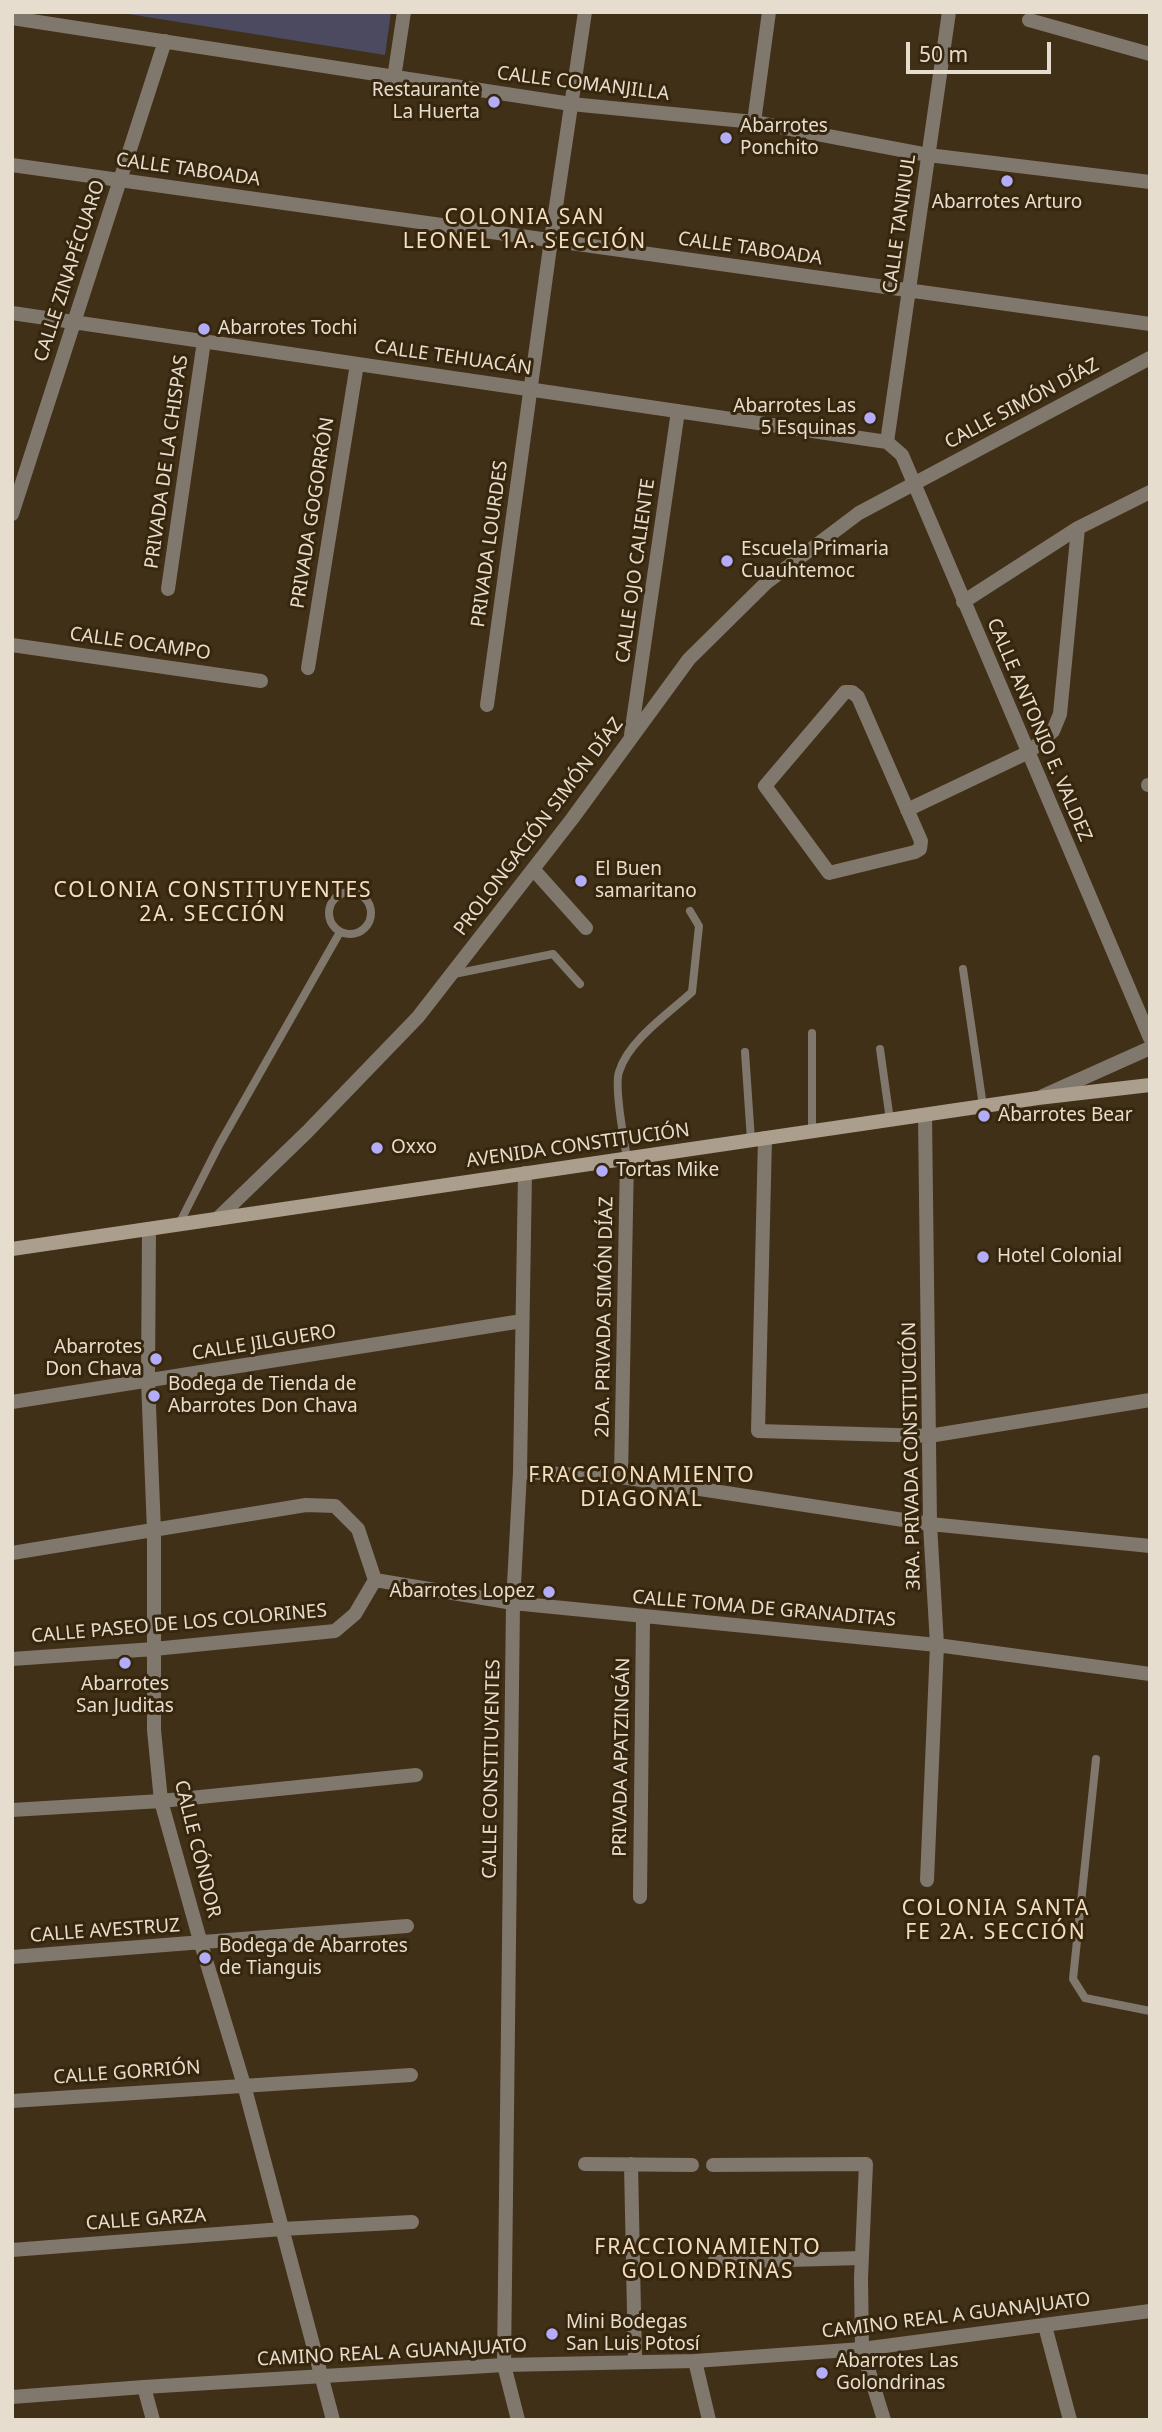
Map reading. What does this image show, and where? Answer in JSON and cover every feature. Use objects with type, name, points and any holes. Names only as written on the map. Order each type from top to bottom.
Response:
[{"type":"main road","name":"AVENIDA CONSTITUCIÓN","points":[[12,1249],[1038,1098],[1150,1085]]},
{"type":"street","points":[[394,78],[404,12]]},
{"type":"street","name":"PRIVADA LOURDES","points":[[487,705],[585,12]]},
{"type":"street","points":[[754,122],[769,12]]},
{"type":"street","name":"CALLE TANINUL","points":[[887,442],[949,12]]},
{"type":"street","name":"CALLE COMANJILLA","points":[[12,18],[39,17],[165,41],[571,104],[754,122],[929,155],[1150,182]]},
{"type":"street","points":[[1029,20],[1150,54]]},
{"type":"street","name":"CALLE ZINAPÉCUARO","points":[[12,514],[16,488],[74,322],[165,41]]},
{"type":"street","name":"CALLE TABOADA","points":[[12,165],[1150,324]]},
{"type":"street","name":"CALLE TEHUACÁN","points":[[12,313],[887,442]]},
{"type":"street","name":"PRIVADA DE LA CHISPAS","points":[[168,589],[204,341]]},
{"type":"street","name":"CALLE SIMÓN DÍAZ","points":[[913,483],[1150,358]]},
{"type":"street","name":"PRIVADA GOGORRÓN","points":[[307,668],[357,364]]},
{"type":"street","name":"CALLE OJO CALIENTE","points":[[631,736],[678,411]]},
{"type":"street","name":"CALLE ANTONIO E. VALDEZ","points":[[887,442],[902,455],[1150,1038]]},
{"type":"street","name":"PROLONGACIÓN SIMÓN DÍAZ","points":[[216,1219],[307,1132],[418,1017],[572,820],[688,659],[766,583],[859,513],[913,483]]},
{"type":"street","points":[[963,602],[1078,528],[1150,492]]},
{"type":"street","points":[[907,810],[1029,752],[1053,731],[1060,714],[1078,528]]},
{"type":"street","name":"CALLE OCAMPO","points":[[12,645],[261,681]]},
{"type":"street","points":[[845,692],[852,692],[858,697],[907,810],[921,841],[920,849],[829,873],[765,786],[845,692]]},
{"type":"street","points":[[533,869],[586,928]]},
{"type":"street","points":[[1038,1098],[1150,1048]]},
{"type":"street","name":"3RA. PRIVADA CONSTITUCIÓN","points":[[925,1115],[930,1524],[937,1645],[927,1880]]},
{"type":"street","points":[[758,1139],[758,1432],[929,1436],[1150,1400]]},
{"type":"street","name":"2DA. PRIVADA SIMÓN DÍAZ","points":[[621,1477],[627,1158]]},
{"type":"street","name":"CALLE CONSTITUYENTES","points":[[518,2420],[504,2365],[513,1603],[520,1472],[525,1173]]},
{"type":"street","name":"CALLE CÓNDOR","points":[[149,1229],[148,1381],[154,1531],[154,1730],[161,1801],[244,2085],[333,2420]]},
{"type":"street","name":"CALLE JILGUERO","points":[[12,1402],[522,1321]]},
{"type":"street","points":[[520,1472],[621,1477],[930,1524],[1150,1546]]},
{"type":"street","points":[[12,1553],[306,1505],[335,1506],[358,1529],[375,1580]]},
{"type":"street","name":"CALLE TOMA DE GRANADITAS","points":[[375,1580],[513,1603],[937,1645],[1150,1674]]},
{"type":"street","name":"CALLE PASEO DE LOS COLORINES","points":[[12,1659],[155,1649],[335,1631],[355,1614],[375,1580]]},
{"type":"street","name":"PRIVADA APATZINGÁN","points":[[640,1897],[643,1617]]},
{"type":"street","points":[[12,1810],[161,1801],[416,1775]]},
{"type":"street","name":"CALLE AVESTRUZ","points":[[12,1957],[407,1926]]},
{"type":"street","name":"CALLE GORRIÓN","points":[[12,2101],[411,2075]]},
{"type":"street","points":[[585,2164],[692,2165]]},
{"type":"street","points":[[631,2164],[635,2361]]},
{"type":"street","points":[[713,2165],[866,2164],[862,2349],[884,2420]]},
{"type":"street","name":"CALLE GARZA","points":[[12,2250],[412,2222]]},
{"type":"street","points":[[714,2262],[862,2258]]},
{"type":"street","name":"CAMINO REAL A GUANAJUATO","points":[[12,2397],[504,2365],[695,2361],[862,2349],[1150,2311]]},
{"type":"street","points":[[1045,2326],[1070,2420]]},
{"type":"street","points":[[695,2361],[709,2420]]},
{"type":"street","points":[[144,2387],[153,2420]]},
{"type":"lane","points":[[345,892],[358,894],[368,902],[370,921],[361,932],[348,935],[340,932],[331,922],[330,908],[333,901],[345,892]]},
{"type":"lane","points":[[627,1158],[618,1074],[630,1049],[692,992],[699,926],[690,911]]},
{"type":"lane","points":[[179,1224],[219,1144],[340,932]]},
{"type":"lane","points":[[454,974],[553,954],[580,984]]},
{"type":"lane","points":[[963,969],[983,1106]]},
{"type":"lane","points":[[812,1033],[812,1131]]},
{"type":"lane","points":[[880,1049],[890,1120]]},
{"type":"lane","points":[[745,1052],[758,1139]]},
{"type":"lane","points":[[1096,1759],[1073,1979],[1085,1998],[1150,2011]]},
{"type":"shaded area","points":[[116,12],[391,12],[385,55]]},
{"type":"place","name":"Restaurante La Huerta","points":[[494,102]]},
{"type":"place","name":"Abarrotes Ponchito","points":[[726,138]]},
{"type":"place","name":"Abarrotes Arturo","points":[[1007,181]]},
{"type":"place","name":"Abarrotes Tochi","points":[[204,329]]},
{"type":"place","name":"Abarrotes Las 5 Esquinas","points":[[870,418]]},
{"type":"place","name":"Escuela Primaria Cuauhtemoc","points":[[727,561]]},
{"type":"place","name":"El Buen samaritano","points":[[581,881]]},
{"type":"place","name":"Abarrotes Bear","points":[[984,1116]]},
{"type":"place","name":"Oxxo","points":[[377,1148]]},
{"type":"place","name":"Tortas Mike","points":[[602,1171]]},
{"type":"place","name":"Hotel Colonial","points":[[983,1257]]},
{"type":"place","name":"Abarrotes Don Chava","points":[[156,1359]]},
{"type":"place","name":"Bodega de Tienda de Abarrotes Don Chava","points":[[154,1396]]},
{"type":"place","name":"Abarrotes Lopez","points":[[549,1592]]},
{"type":"place","name":"Abarrotes San Juditas","points":[[125,1663]]},
{"type":"place","name":"Bodega de Abarrotes de Tianguis","points":[[205,1958]]},
{"type":"place","name":"Mini Bodegas San Luis Potosí","points":[[552,2334]]},
{"type":"place","name":"Abarrotes Las Golondrinas","points":[[822,2373]]},
{"type":"district","name":"COLONIA SAN LEONEL 1A. SECCIÓN","points":[[525,230]]},
{"type":"district","name":"COLONIA CONSTITUYENTES 2A. SECCIÓN","points":[[213,903]]},
{"type":"district","name":"FRACCIONAMIENTO DIAGONAL","points":[[642,1488]]},
{"type":"district","name":"COLONIA SANTA FE 2A. SECCIÓN","points":[[996,1921]]},
{"type":"district","name":"FRACCIONAMIENTO GOLONDRINAS","points":[[708,2260]]}]
